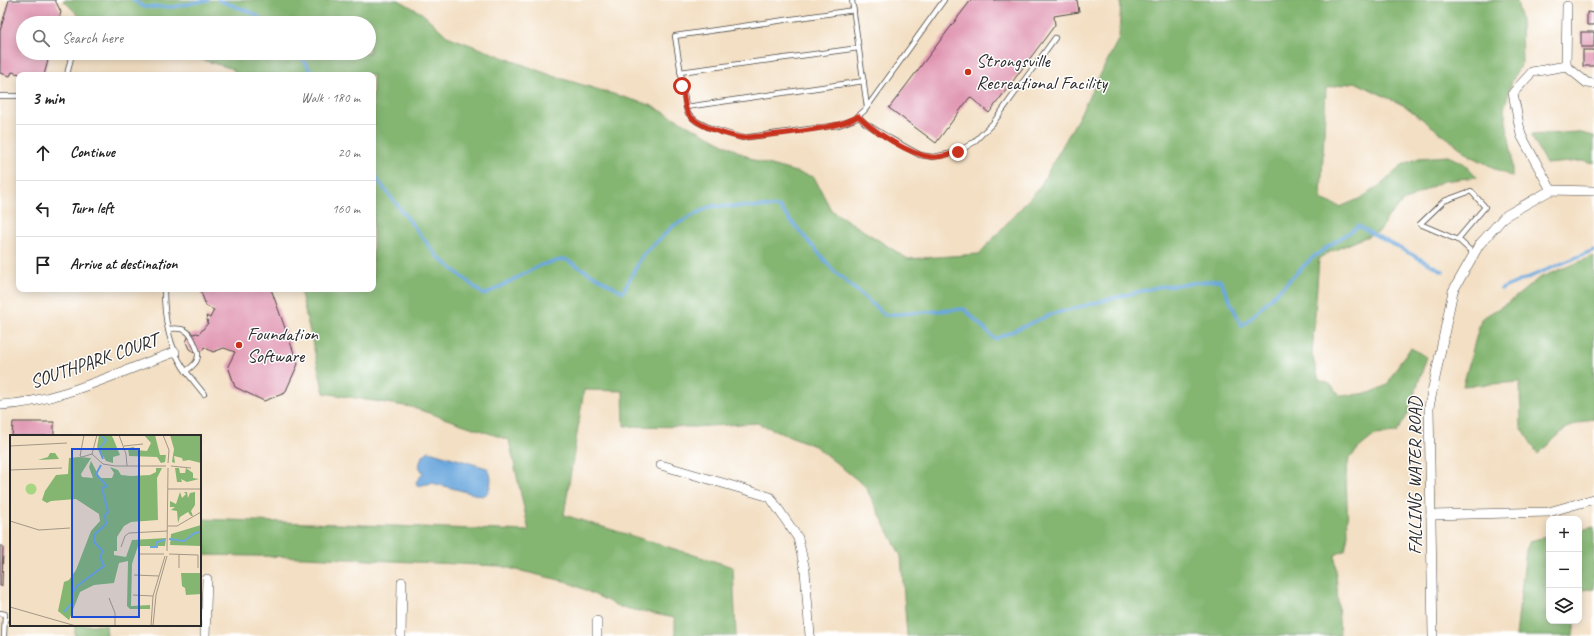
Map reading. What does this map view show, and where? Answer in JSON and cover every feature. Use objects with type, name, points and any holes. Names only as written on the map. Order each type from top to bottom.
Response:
[{"type":"street","points":[[1566,66],[1568,6]]},
{"type":"street","points":[[1594,84],[1587,83],[1566,66],[1532,72],[1513,93],[1521,136],[1551,190],[1594,191]]},
{"type":"street","name":"FALLING WATER ROAD","points":[[1433,636],[1429,408],[1453,291],[1479,245],[1505,216],[1551,190]]},
{"type":"street","name":"SOUTHPARK COURT","points":[[0,405],[19,404],[58,395],[175,352]]},
{"type":"street","points":[[661,465],[770,497],[798,538],[805,570],[810,636]]},
{"type":"street","points":[[1431,515],[1549,512],[1594,499]]},
{"type":"street","points":[[205,636],[207,579]]},
{"type":"street","points":[[401,636],[402,582]]},
{"type":"street","points":[[597,621],[597,636]]},
{"type":"lane","points":[[852,0],[867,107]]},
{"type":"lane","points":[[854,10],[675,36],[687,112],[696,121],[710,128],[742,138],[839,125],[855,119],[867,107],[944,0]]},
{"type":"lane","points":[[858,116],[865,123],[920,155],[933,157],[958,152],[974,142],[992,123],[1055,38]]},
{"type":"lane","points":[[680,72],[859,48]]},
{"type":"lane","points":[[68,72],[70,60]]},
{"type":"lane","points":[[686,107],[864,81]]},
{"type":"lane","points":[[0,96],[16,96]]},
{"type":"lane","points":[[1457,240],[1485,207],[1471,191],[1444,201],[1420,224],[1457,240],[1474,254]]},
{"type":"lane","points":[[164,292],[165,312],[168,329],[175,352],[186,371],[204,394]]},
{"type":"lane","points":[[168,329],[183,329],[192,335],[198,354],[197,360],[186,371]]},
{"type":"lane","points":[[0,613],[5,614],[4,636]]},
{"type":"green space","points":[[63,0],[399,0],[423,14],[447,36],[553,76],[650,105],[756,161],[814,177],[831,210],[908,259],[979,254],[1039,188],[1077,120],[1119,38],[1121,0],[1517,0],[1521,21],[1522,62],[1512,81],[1504,109],[1512,156],[1512,177],[1471,156],[1405,106],[1355,82],[1326,88],[1321,199],[1340,207],[1361,198],[1383,183],[1402,165],[1419,158],[1448,156],[1465,164],[1477,177],[1443,181],[1403,202],[1388,217],[1380,231],[1319,258],[1312,355],[1319,380],[1330,384],[1341,396],[1370,393],[1387,385],[1401,360],[1411,348],[1427,357],[1407,416],[1396,433],[1375,435],[1360,447],[1349,459],[1346,474],[1348,535],[1345,550],[1335,555],[1340,636],[907,636],[901,556],[865,486],[815,446],[757,423],[693,427],[624,426],[623,391],[584,390],[564,515],[733,567],[736,636],[675,636],[675,618],[620,607],[568,582],[500,566],[304,557],[201,555],[201,519],[529,531],[509,440],[411,407],[324,393],[301,292],[376,292],[376,72],[234,72],[233,69],[203,60],[376,60],[376,16],[80,16]]},
{"type":"green space","points":[[1577,132],[1594,136],[1594,163],[1581,161],[1546,164],[1531,135]]},
{"type":"green space","points":[[1594,256],[1594,418],[1566,428],[1538,454],[1521,427],[1520,382],[1463,386],[1481,319],[1512,300],[1539,278]]},
{"type":"green space","points":[[1594,527],[1594,589],[1582,590],[1582,529]]},
{"type":"green space","points":[[1546,537],[1546,624],[1575,624],[1573,636],[1516,636],[1526,550],[1530,541]]},
{"type":"green space","points":[[75,626],[106,626],[107,636],[75,636]]},
{"type":"water","points":[[429,451],[487,468],[491,480],[488,493],[482,496],[432,483],[417,486],[416,482],[423,473],[419,466],[422,456]]},
{"type":"building","points":[[9,0],[55,0],[61,12],[60,16],[16,16],[16,60],[48,60],[45,72],[12,72],[10,76],[0,73],[0,31]]},
{"type":"building","name":"Strongsville Recreational Facility","points":[[971,0],[1077,0],[1079,12],[1054,16],[1055,25],[989,113],[970,97],[936,143],[889,108]]},
{"type":"building","points":[[1587,12],[1594,13],[1594,25],[1587,25]]},
{"type":"building","points":[[1581,32],[1594,32],[1594,47],[1581,47]]},
{"type":"building","points":[[1583,50],[1594,50],[1594,66],[1583,66]]},
{"type":"building","name":"Foundation Software","points":[[201,292],[272,292],[298,364],[285,393],[264,401],[235,387],[228,366],[235,352],[224,348],[213,352],[204,347],[203,350],[196,353],[189,349],[186,342],[189,335],[199,334],[208,323],[206,316],[210,318],[214,310],[206,306]]},
{"type":"building","points":[[13,422],[54,422],[54,435],[12,435]]},
{"type":"building","points":[[0,546],[3,546],[2,586],[0,586]]},
{"type":"waterway","points":[[133,0],[144,7],[173,7],[208,0]]},
{"type":"waterway","points":[[218,0],[253,13],[257,16]]},
{"type":"waterway","points":[[303,60],[311,72]]},
{"type":"waterway","points":[[376,178],[437,256],[484,295],[541,265],[565,259],[623,292],[642,256],[673,226],[711,206],[779,207],[834,271],[885,315],[964,309],[995,339],[1052,314],[1157,287],[1220,280],[1242,326],[1312,258],[1358,226],[1443,271]]},
{"type":"waterway","points":[[1501,289],[1594,250]]},
{"type":"place","name":"Strongsville Recreational Facility","points":[[968,72]]},
{"type":"place","name":"Foundation Software","points":[[239,345]]},
{"type":"route","points":[[682,86],[687,112],[696,121],[732,136],[742,138],[839,125],[855,119],[858,116],[865,123],[920,155],[933,157],[958,152]]}]
